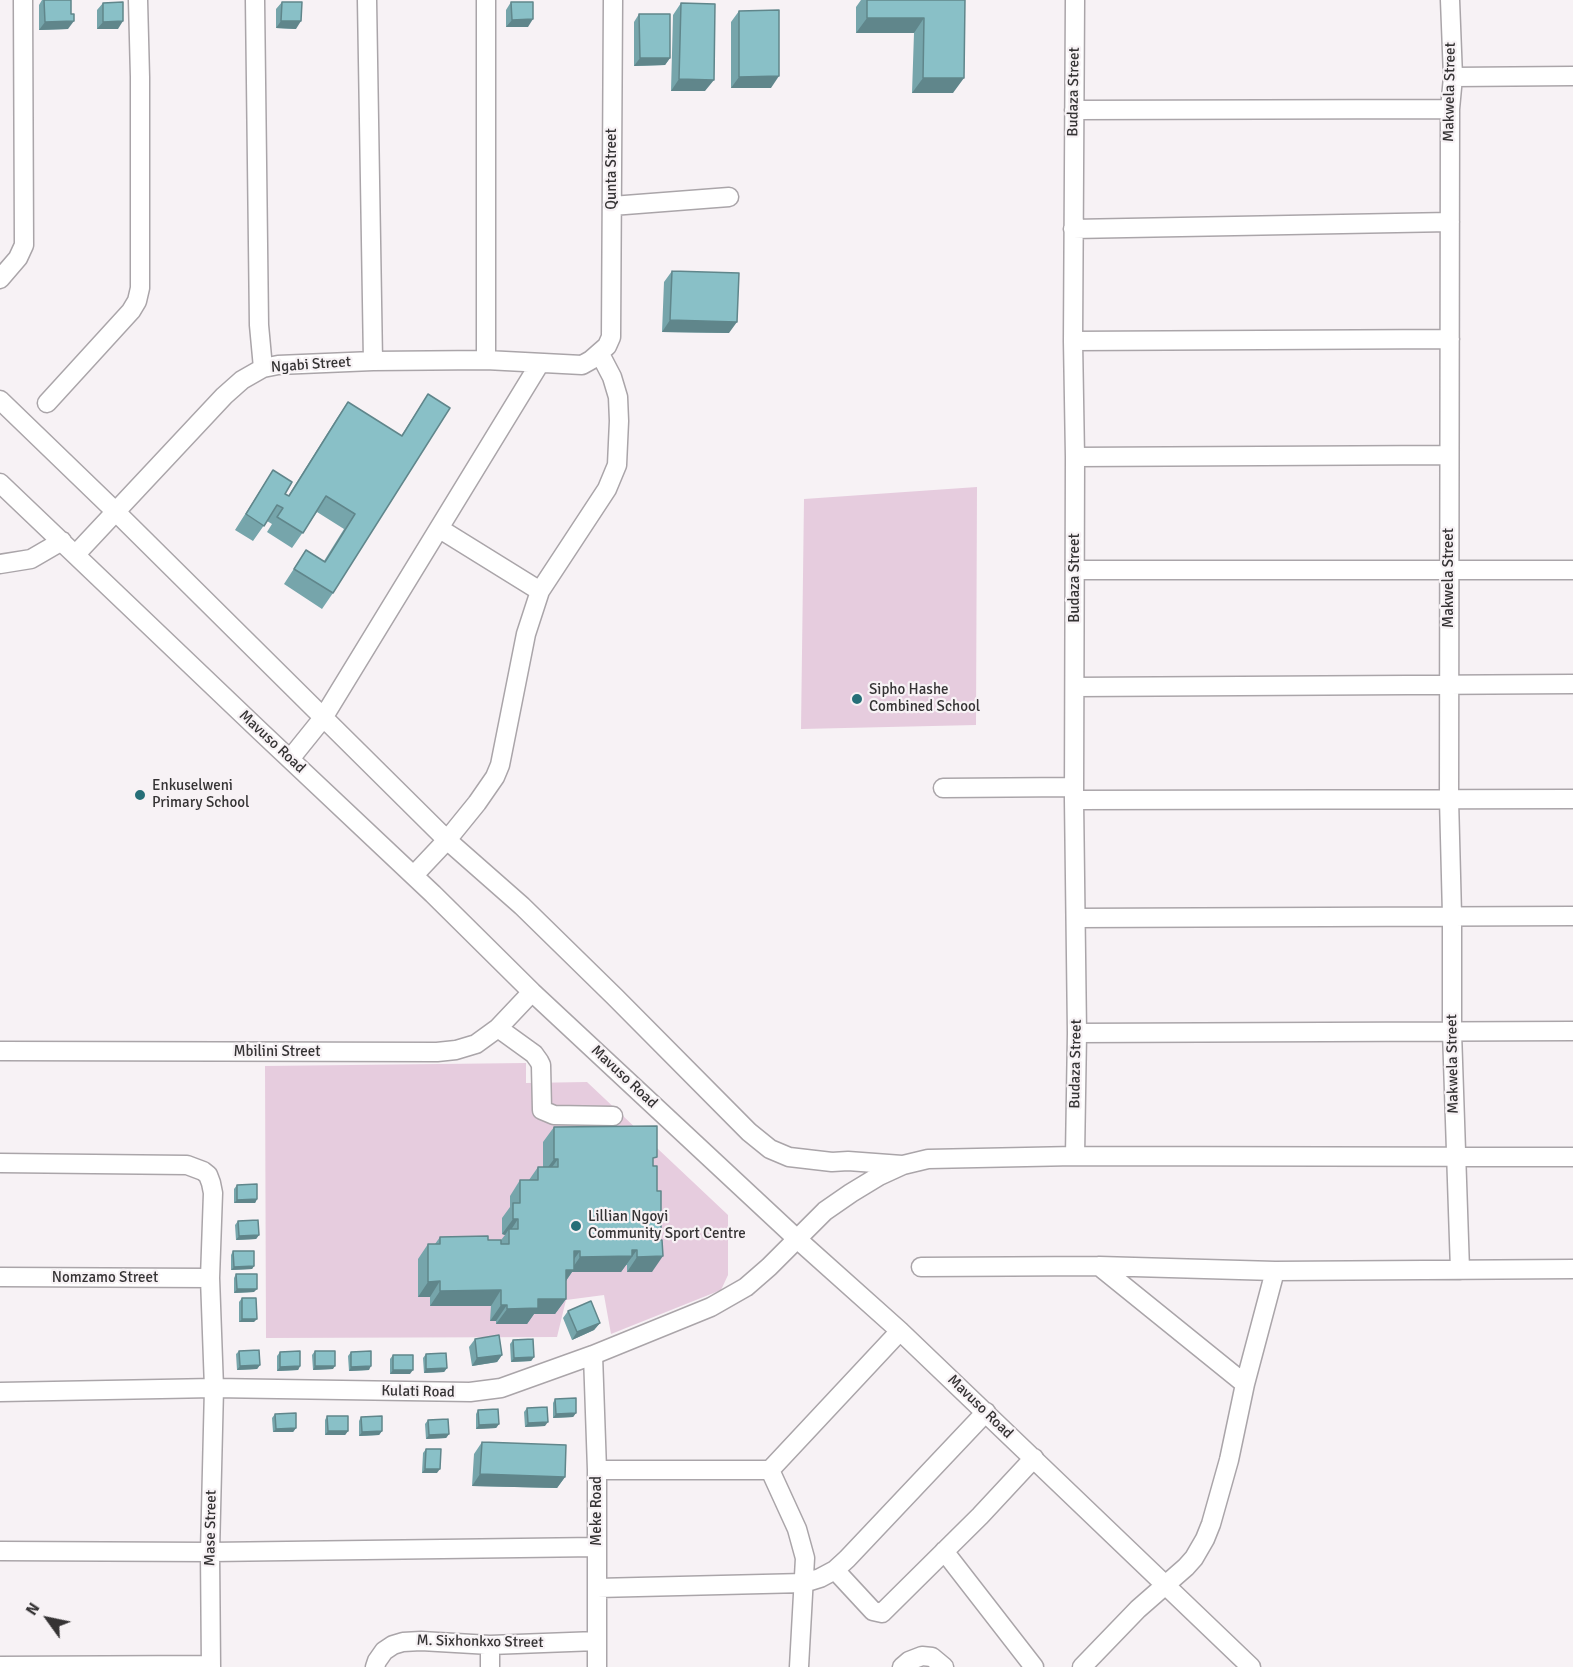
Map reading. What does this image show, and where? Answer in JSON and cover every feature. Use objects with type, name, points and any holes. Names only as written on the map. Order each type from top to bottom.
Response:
[{"type":"street","points":[[0,279],[18,258],[24,245],[23,0]]},
{"type":"street","points":[[47,403],[131,311],[137,301],[140,288],[138,0]]},
{"type":"street","points":[[255,0],[259,325],[263,368]]},
{"type":"street","points":[[367,0],[373,361]]},
{"type":"street","points":[[486,0],[486,360]]},
{"type":"street","name":"Qunta Street","points":[[600,354],[608,346],[611,337],[613,0]]},
{"type":"street","name":"Budaza Street","points":[[1075,1156],[1077,1033],[1074,794],[1076,457],[1073,229],[1076,0]]},
{"type":"street","name":"Makwela Street","points":[[1450,0],[1452,77],[1450,109],[1449,799],[1452,1032],[1460,1270]]},
{"type":"street","points":[[1452,77],[1573,76]]},
{"type":"street","points":[[1074,110],[1450,109]]},
{"type":"street","points":[[612,206],[729,197]]},
{"type":"street","points":[[1073,229],[1450,222]]},
{"type":"street","points":[[1073,341],[1450,339]]},
{"type":"street","points":[[414,875],[447,840],[495,777],[500,765],[526,634],[540,591],[607,489],[617,465],[618,397],[612,377],[600,354]]},
{"type":"street","name":"Ngabi Street","points":[[76,554],[224,396],[242,380],[263,368],[278,365],[373,361],[486,360],[582,365],[600,354]]},
{"type":"street","points":[[290,759],[323,718],[540,363]]},
{"type":"street","points":[[0,400],[447,840],[522,906],[749,1132],[770,1149],[789,1157],[832,1162],[903,1165],[928,1159],[1075,1156],[1573,1157]]},
{"type":"street","points":[[1076,457],[1449,455]]},
{"type":"street","name":"Mavuso Road","points":[[0,483],[414,875],[532,992],[796,1238],[900,1331],[1251,1667]]},
{"type":"street","points":[[440,528],[540,591]]},
{"type":"street","points":[[0,564],[31,559],[62,541]]},
{"type":"street","points":[[1075,570],[1573,570]]},
{"type":"street","points":[[1075,687],[1573,684]]},
{"type":"street","points":[[943,788],[1074,794],[1573,800]]},
{"type":"street","points":[[1076,918],[1573,916]]},
{"type":"street","name":"Mbilini Street","points":[[0,1051],[437,1052],[456,1050],[476,1044],[498,1028],[532,992]]},
{"type":"street","points":[[498,1028],[534,1054],[539,1061],[541,1065],[541,1108],[545,1112],[554,1115],[613,1116]]},
{"type":"street","points":[[1077,1033],[1573,1030]]},
{"type":"street","name":"Mase Street","points":[[0,1163],[187,1165],[208,1175],[213,1193],[210,1278],[214,1388],[210,1552],[211,1666]]},
{"type":"street","name":"Kulati Road","points":[[0,1392],[214,1388],[470,1392],[501,1388],[593,1355],[720,1302],[746,1287],[825,1211],[879,1176],[903,1165]]},
{"type":"street","points":[[921,1268],[1100,1266],[1275,1271],[1573,1269]]},
{"type":"street","points":[[1100,1266],[1245,1384]]},
{"type":"street","points":[[1082,1667],[1137,1609],[1166,1586],[1194,1558],[1211,1524],[1275,1271]]},
{"type":"street","name":"Nomzamo Street","points":[[0,1277],[210,1278]]},
{"type":"street","points":[[597,1470],[770,1470],[900,1331]]},
{"type":"street","name":"Meke Road","points":[[593,1355],[597,1470],[597,1667]]},
{"type":"street","points":[[597,1588],[804,1583],[820,1578],[835,1570],[986,1412]]},
{"type":"street","points":[[835,1570],[873,1611],[880,1614],[1034,1458]]},
{"type":"street","points":[[770,1470],[802,1544],[805,1558],[799,1667]]},
{"type":"street","points":[[0,1551],[210,1552],[597,1547]]},
{"type":"street","points":[[944,1551],[1034,1667]]},
{"type":"street","name":"M. Sixhonkxo Street","points":[[375,1667],[384,1651],[403,1642],[490,1645],[597,1641]]},
{"type":"street","points":[[490,1645],[490,1667]]},
{"type":"street","points":[[902,1667],[909,1660],[922,1656],[932,1657],[944,1667]]},
{"type":"street","points":[[0,1665],[211,1666]]},
{"type":"shaded area","points":[[977,487],[976,725],[801,729],[804,499]]},
{"type":"shaded area","points":[[526,1063],[526,1083],[587,1082],[728,1215],[728,1275],[721,1290],[611,1334],[604,1295],[566,1300],[557,1337],[266,1338],[265,1066]]},
{"type":"building","points":[[44,0],[71,0],[71,14],[74,14],[74,21],[45,22]]},
{"type":"building","points":[[867,0],[965,0],[964,78],[923,78],[924,18],[867,18]]},
{"type":"building","points":[[123,2],[123,21],[103,22],[103,3]]},
{"type":"building","points":[[282,2],[302,2],[301,21],[281,21]]},
{"type":"building","points":[[511,2],[533,2],[533,19],[512,20]]},
{"type":"building","points":[[681,3],[715,4],[714,80],[679,79]]},
{"type":"building","points":[[779,10],[779,76],[739,77],[739,11]]},
{"type":"building","points":[[639,14],[670,14],[670,58],[640,58]]},
{"type":"building","points":[[672,271],[739,273],[737,322],[670,320]]},
{"type":"building","points":[[428,394],[450,408],[333,593],[294,569],[306,550],[325,562],[355,514],[326,496],[303,533],[277,517],[283,508],[277,505],[264,526],[246,514],[273,470],[292,482],[285,494],[289,496],[348,402],[402,436]]},
{"type":"building","name":"Lillian Ngoyi Community Sport Centre","points":[[657,1126],[657,1157],[653,1158],[653,1166],[657,1166],[657,1191],[661,1191],[661,1231],[656,1231],[656,1240],[662,1240],[663,1256],[637,1257],[637,1250],[632,1250],[632,1256],[580,1257],[580,1251],[574,1251],[574,1270],[566,1270],[566,1299],[538,1299],[538,1308],[507,1309],[507,1305],[501,1305],[501,1290],[440,1291],[440,1281],[428,1282],[428,1244],[440,1244],[440,1237],[488,1236],[488,1240],[501,1240],[501,1244],[509,1244],[509,1229],[518,1229],[518,1219],[513,1219],[513,1203],[520,1203],[520,1180],[538,1180],[538,1167],[558,1167],[558,1159],[554,1159],[554,1127]]},
{"type":"building","points":[[257,1184],[257,1199],[237,1200],[237,1185]]},
{"type":"building","points":[[258,1220],[259,1235],[239,1236],[238,1221]]},
{"type":"building","points":[[233,1251],[254,1251],[254,1266],[234,1267]]},
{"type":"building","points":[[236,1274],[257,1274],[257,1289],[237,1289]]},
{"type":"building","points":[[242,1298],[256,1298],[257,1319],[242,1319]]},
{"type":"building","points":[[591,1301],[600,1323],[577,1332],[568,1311]]},
{"type":"building","points":[[499,1335],[502,1355],[477,1358],[475,1339]]},
{"type":"building","points":[[533,1339],[534,1357],[514,1358],[513,1340]]},
{"type":"building","points":[[259,1350],[260,1365],[240,1366],[239,1351]]},
{"type":"building","points":[[300,1351],[300,1366],[280,1367],[280,1352]]},
{"type":"building","points":[[315,1351],[335,1351],[335,1366],[315,1366]]},
{"type":"building","points":[[371,1351],[371,1366],[351,1367],[351,1352]]},
{"type":"building","points":[[446,1353],[447,1368],[426,1369],[426,1354]]},
{"type":"building","points":[[393,1355],[413,1355],[413,1370],[393,1370]]},
{"type":"building","points":[[576,1398],[576,1413],[556,1414],[555,1399]]},
{"type":"building","points":[[547,1407],[548,1422],[528,1423],[527,1408]]},
{"type":"building","points":[[498,1409],[499,1424],[479,1425],[478,1410]]},
{"type":"building","points":[[296,1413],[296,1428],[276,1429],[275,1414]]},
{"type":"building","points":[[327,1416],[348,1416],[348,1431],[328,1431]]},
{"type":"building","points":[[382,1416],[382,1431],[362,1432],[361,1417]]},
{"type":"building","points":[[448,1419],[449,1434],[429,1435],[428,1420]]},
{"type":"building","points":[[482,1442],[566,1445],[565,1477],[480,1474]]},
{"type":"building","points":[[426,1449],[441,1449],[440,1469],[425,1469]]},
{"type":"place","name":"Sipho Hashe Combined School","points":[[857,699]]},
{"type":"place","name":"Enkuselweni Primary School","points":[[140,795]]},
{"type":"place","name":"Lillian Ngoyi Community Sport Centre","points":[[576,1226]]}]
